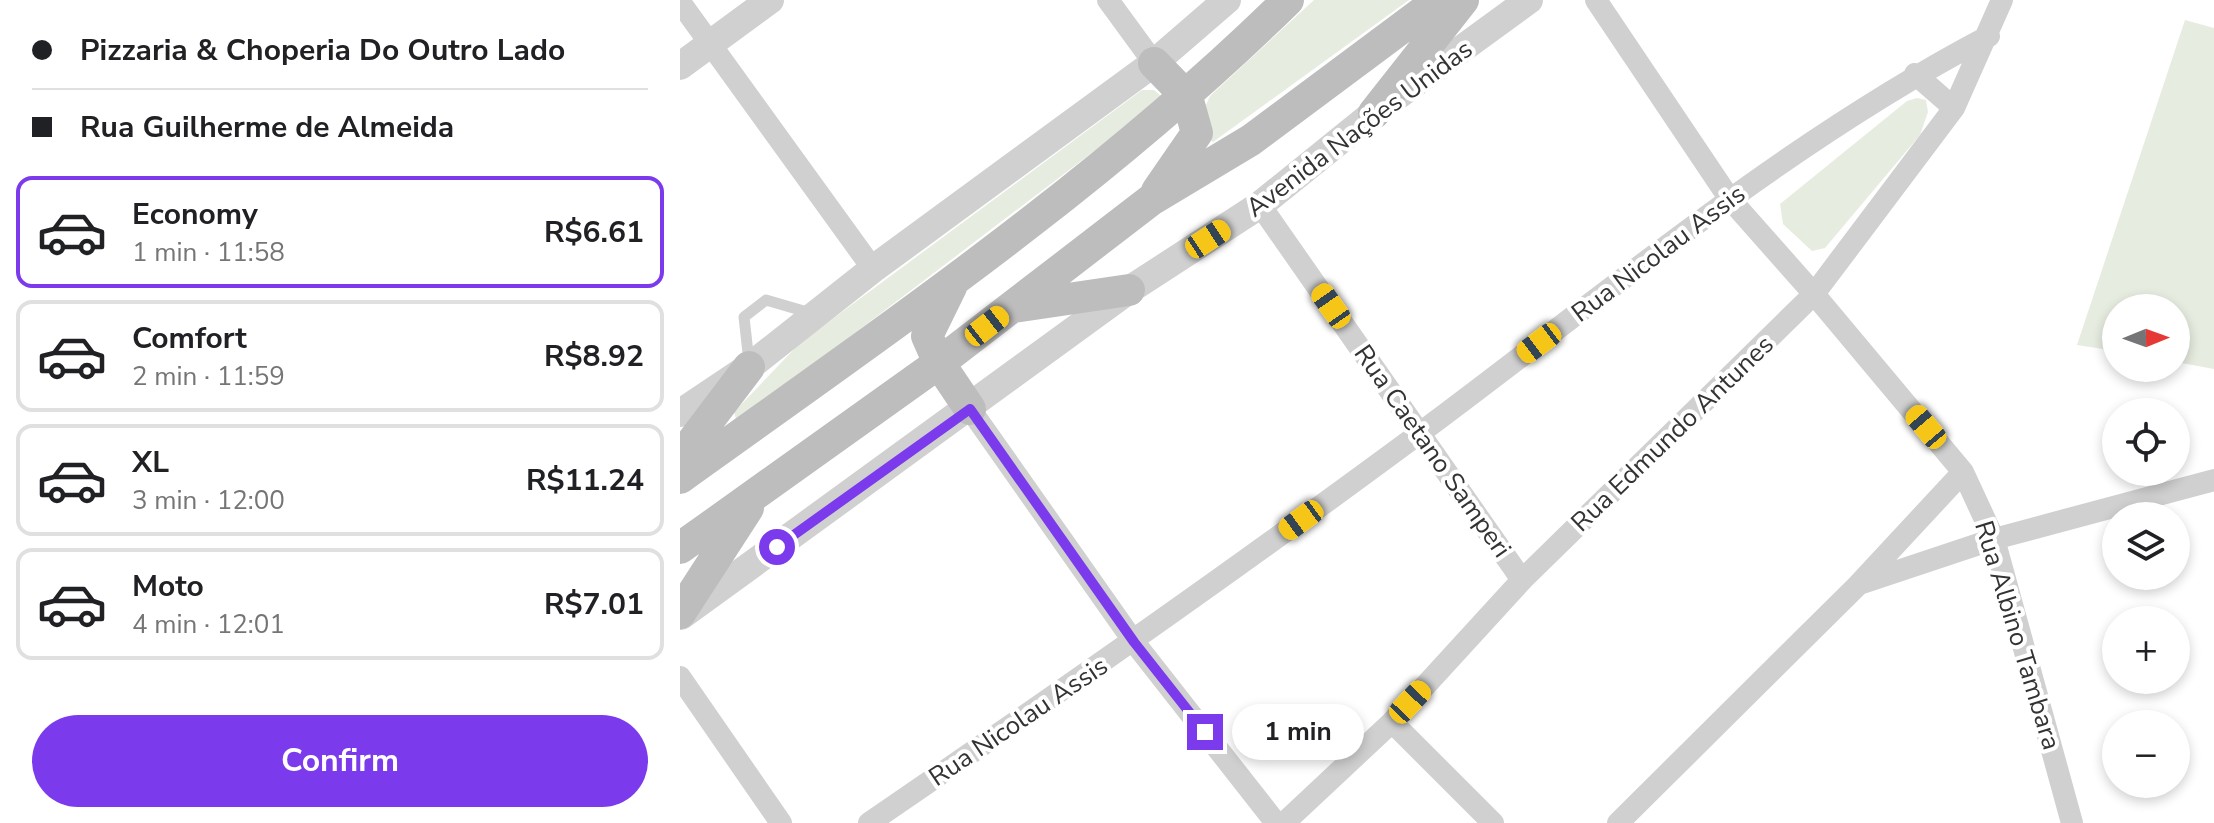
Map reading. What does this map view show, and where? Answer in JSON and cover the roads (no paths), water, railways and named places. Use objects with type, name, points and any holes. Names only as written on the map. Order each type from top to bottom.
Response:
[{"type":"main road","points":[[680,478],[952,284],[1059,202],[1187,97],[1288,0]]},
{"type":"main road","name":"Avenida Nações Unidas","points":[[680,548],[939,363],[1151,200],[1251,140],[1439,0]]},
{"type":"main road","points":[[1374,113],[1463,0]]},
{"type":"main road","points":[[1151,200],[1197,133],[1187,97],[1154,63]]},
{"type":"main road","points":[[952,284],[927,336],[939,363],[970,409]]},
{"type":"main road","points":[[1010,308],[1129,290]]},
{"type":"main road","points":[[680,458],[749,367]]},
{"type":"main road","points":[[680,614],[760,490]]},
{"type":"street","points":[[680,66],[770,0]]},
{"type":"street","points":[[1108,0],[1154,63]]},
{"type":"street","points":[[680,413],[749,367],[873,269],[1154,63],[1227,0]]},
{"type":"street","name":"Avenida Nações Unidas","points":[[680,614],[970,409],[1129,290],[1260,205],[1374,113],[1529,0]]},
{"type":"street","name":"Rua Albino Tambara","points":[[1596,0],[1729,198],[1963,472],[1994,539],[2072,823]]},
{"type":"street","name":"Rua Edmundo Antunes","points":[[1284,823],[1392,722],[1522,580],[1814,294],[1954,108],[1989,36],[2002,0]]},
{"type":"street","points":[[680,2],[873,269]]},
{"type":"street","name":"Rua Nicolau Assis","points":[[869,823],[1134,642],[1420,433],[1729,198],[1915,74],[1989,36]]},
{"type":"street","points":[[1915,74],[1954,108]]},
{"type":"street","name":"Rua Caetano Samperi","points":[[1260,205],[1522,580]]},
{"type":"street","points":[[970,409],[1134,642],[1276,823]]},
{"type":"street","points":[[1618,823],[1858,585],[1963,472]]},
{"type":"street","points":[[1858,585],[1994,539],[2214,480]]},
{"type":"street","points":[[680,677],[781,823]]},
{"type":"street","points":[[1392,722],[1493,823]]},
{"type":"lane","points":[[749,367],[744,317],[766,300],[814,314]]}]
